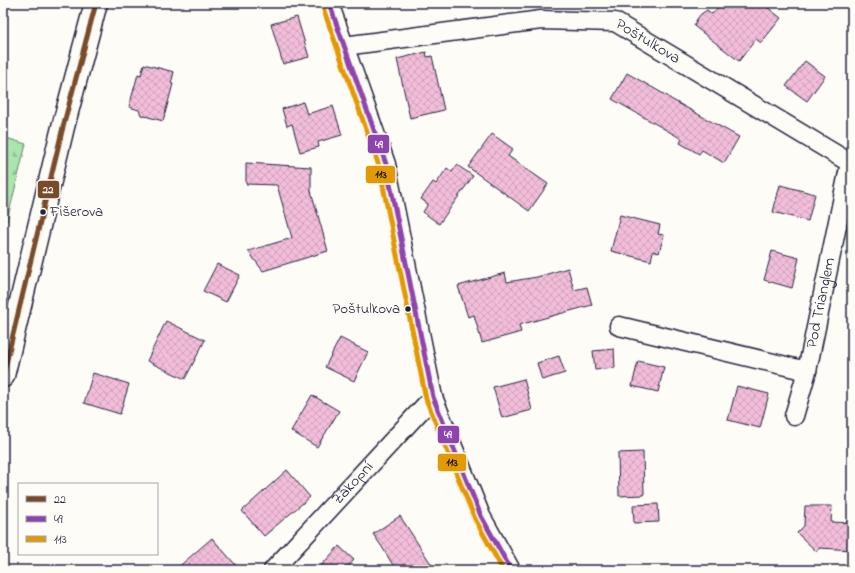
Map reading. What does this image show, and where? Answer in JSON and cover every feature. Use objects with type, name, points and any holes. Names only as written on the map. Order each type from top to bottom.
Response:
[{"type":"street","points":[[3,376],[63,127],[96,3]]},
{"type":"street","points":[[329,3],[386,164],[433,397],[481,516],[511,570]]},
{"type":"street","name":"Poštulkova","points":[[344,46],[541,20],[615,22],[851,164]]},
{"type":"street","name":"Pod Trianglem","points":[[794,416],[807,372],[851,164]]},
{"type":"street","name":"Pod Trianglem","points":[[619,326],[807,372]]},
{"type":"street","name":"Zákopní","points":[[273,570],[433,397]]},
{"type":"green space","points":[[3,137],[26,144],[3,237]]},
{"type":"building","points":[[721,3],[762,3],[781,18],[761,43],[756,39],[739,61],[694,26],[701,14],[707,10],[712,14]]},
{"type":"building","points":[[297,17],[309,57],[283,64],[271,24]]},
{"type":"building","points":[[426,52],[427,57],[432,56],[444,110],[410,118],[397,59]]},
{"type":"building","points":[[805,61],[825,76],[807,101],[786,86]]},
{"type":"building","points":[[144,64],[174,72],[171,83],[173,84],[163,121],[141,115],[139,110],[129,107],[138,74],[141,75]]},
{"type":"building","points":[[627,73],[739,137],[724,163],[702,150],[699,154],[680,143],[682,139],[612,99]]},
{"type":"building","points":[[303,102],[307,114],[333,106],[342,135],[318,142],[319,147],[300,152],[292,124],[287,126],[282,109]]},
{"type":"building","points":[[492,134],[513,149],[508,156],[548,184],[529,211],[468,167]]},
{"type":"building","points":[[246,163],[311,167],[311,191],[328,251],[263,271],[248,251],[292,238],[277,185],[246,184]]},
{"type":"building","points":[[457,165],[473,176],[439,224],[423,212],[428,204],[421,199],[433,182],[436,184],[447,168],[452,172]]},
{"type":"building","points":[[780,185],[815,194],[808,221],[773,212]]},
{"type":"building","points":[[620,215],[660,225],[658,234],[664,235],[659,253],[653,251],[651,261],[611,251]]},
{"type":"building","points":[[772,251],[799,258],[792,288],[764,280]]},
{"type":"building","points":[[217,264],[240,275],[226,302],[203,291]]},
{"type":"building","points":[[568,268],[574,290],[587,287],[592,305],[519,325],[521,332],[482,343],[474,315],[468,317],[458,286],[505,273],[507,282],[537,277]]},
{"type":"building","points":[[166,321],[205,340],[185,379],[147,361]]},
{"type":"building","points":[[340,338],[368,352],[354,381],[325,367]]},
{"type":"building","points":[[614,349],[615,368],[595,370],[593,351]]},
{"type":"building","points":[[559,356],[565,373],[542,380],[537,363]]},
{"type":"building","points":[[638,361],[664,367],[658,392],[632,386]]},
{"type":"building","points":[[93,373],[129,384],[120,414],[84,403]]},
{"type":"building","points":[[524,379],[532,410],[502,418],[493,387]]},
{"type":"building","points":[[737,386],[769,394],[760,428],[728,420]]},
{"type":"building","points":[[312,395],[339,411],[317,447],[291,431]]},
{"type":"building","points":[[643,452],[644,495],[619,496],[618,453]]},
{"type":"building","points":[[287,470],[310,497],[264,536],[242,511]]},
{"type":"building","points":[[658,504],[659,522],[634,523],[633,505]]},
{"type":"building","points":[[805,506],[832,506],[831,522],[852,523],[852,550],[820,548],[816,551],[797,533],[804,526]]},
{"type":"building","points":[[400,516],[435,570],[396,570],[373,534]]},
{"type":"building","points":[[212,538],[240,570],[175,570]]},
{"type":"building","points":[[339,546],[354,560],[345,570],[317,570]]},
{"type":"transit line","name":"22","points":[[3,376],[63,127],[96,3]]},
{"type":"transit line","name":"49","points":[[329,3],[386,164],[433,397],[481,516],[511,570]]},
{"type":"transit line","name":"113","points":[[322,5],[379,166],[426,399],[475,519],[503,570]]},
{"type":"place","name":"Fišerova","points":[[43,212]]},
{"type":"place","name":"Poštulkova","points":[[408,309]]}]
